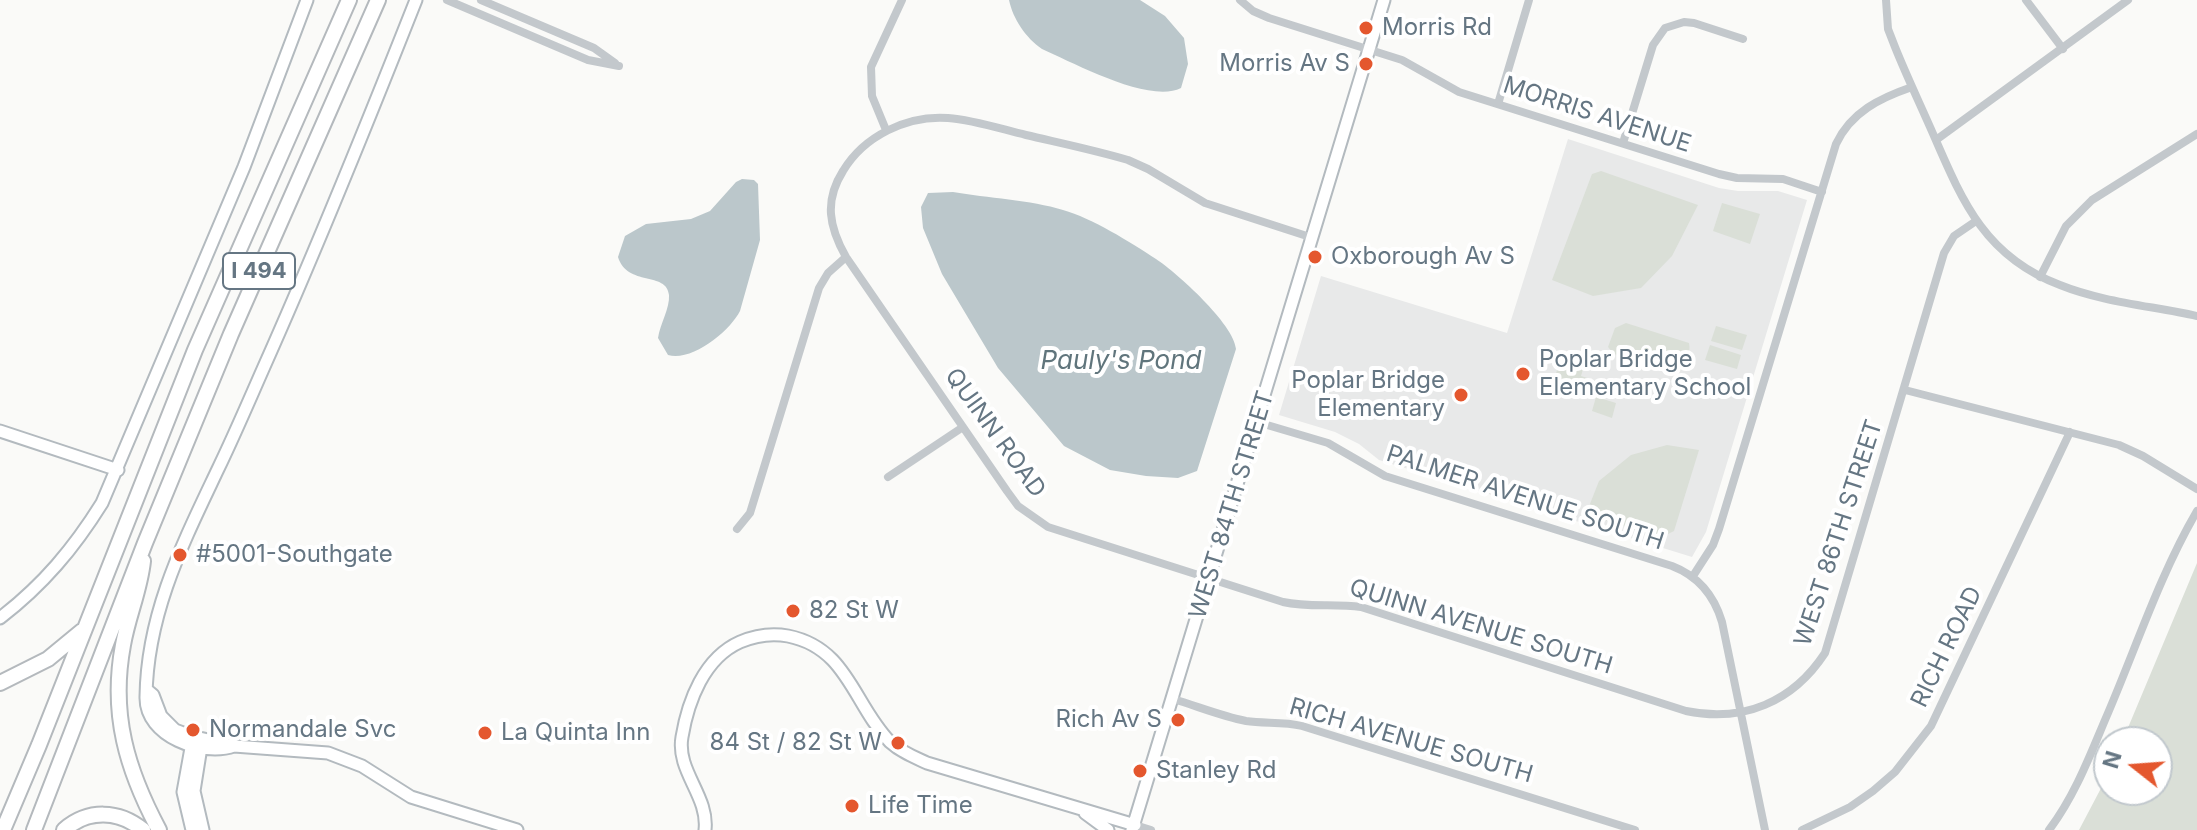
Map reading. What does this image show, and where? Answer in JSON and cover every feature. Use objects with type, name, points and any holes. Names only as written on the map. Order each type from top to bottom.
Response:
[{"type":"highway","name":"I 494","points":[[3,830],[195,350],[349,0]]},
{"type":"highway","name":"I 494","points":[[34,830],[145,543],[231,334],[378,0]]},
{"type":"highway","points":[[145,543],[140,588],[123,645],[118,701],[130,768],[159,830]]},
{"type":"highway","points":[[0,683],[48,659],[85,628]]},
{"type":"highway","points":[[64,830],[76,820],[97,814],[130,820],[143,830]]},
{"type":"street","points":[[0,618],[62,561],[95,515],[118,470],[250,153],[307,0]]},
{"type":"street","points":[[416,0],[263,370],[162,594],[150,647],[147,690],[153,695],[161,716],[175,730],[197,742],[328,753],[362,766],[411,797],[517,830]]},
{"type":"street","points":[[447,0],[588,60],[619,66],[594,48],[481,0]]},
{"type":"street","points":[[902,0],[871,67],[872,96],[886,130],[909,122],[947,118],[1107,154],[1148,169],[1205,203],[1313,238]]},
{"type":"street","name":"MORRIS AVENUE","points":[[1240,0],[1253,11],[1269,18],[1417,66],[1459,92],[1719,174],[1737,178],[1783,179],[1822,192]]},
{"type":"street","name":"WEST 84TH STREET","points":[[1134,828],[1384,0]]},
{"type":"street","points":[[1498,104],[1529,0]]},
{"type":"street","points":[[1886,0],[1888,29],[1956,187],[1976,221],[2001,250],[2040,277],[2085,293],[2197,316]]},
{"type":"street","points":[[2026,0],[2063,49]]},
{"type":"street","points":[[1936,140],[2128,0]]},
{"type":"street","points":[[1623,143],[1653,45],[1665,28],[1684,22],[1743,39]]},
{"type":"street","points":[[1765,830],[1718,609],[1703,585],[1693,576],[1713,545],[1719,529],[1836,144],[1861,110],[1912,87]]},
{"type":"street","name":"QUINN ROAD","points":[[886,130],[845,166],[831,197],[832,230],[846,257],[1018,506],[1040,523],[1065,534],[1210,580]]},
{"type":"street","points":[[2040,277],[2066,226],[2092,200],[2197,134]]},
{"type":"street","name":"WEST 86TH STREET","points":[[1740,713],[1781,699],[1813,671],[1825,653],[1944,253],[1954,236],[1976,221]]},
{"type":"street","points":[[737,529],[750,513],[819,288],[828,273],[846,257]]},
{"type":"street","points":[[1905,390],[2070,432],[2131,451],[2197,489]]},
{"type":"street","name":"PALMER AVENUE SOUTH","points":[[1257,422],[1328,443],[1385,476],[1672,566],[1693,576]]},
{"type":"street","points":[[888,477],[963,427]]},
{"type":"street","points":[[0,431],[118,470]]},
{"type":"street","name":"RICH ROAD","points":[[1802,830],[1850,807],[1873,791],[1895,772],[1931,726],[2070,432]]},
{"type":"street","points":[[2049,830],[2080,779],[2174,557],[2197,511]]},
{"type":"street","name":"QUINN AVENUE SOUTH","points":[[1210,580],[1296,605],[1342,604],[1361,607],[1686,711],[1720,716],[1740,713]]},
{"type":"street","points":[[705,830],[703,808],[684,765],[681,744],[700,679],[720,655],[745,640],[767,635],[781,635],[813,645],[828,654],[880,730],[904,752],[927,763],[1134,828],[1151,830]]},
{"type":"street","name":"RICH AVENUE SOUTH","points":[[1173,699],[1250,722],[1286,722],[1302,726],[1635,830]]},
{"type":"street","points":[[192,830],[183,792],[197,742]]},
{"type":"street","points":[[197,742],[194,791],[203,830]]},
{"type":"street","points":[[1078,808],[1108,830]]},
{"type":"shaded area","name":"Poplar Bridge Elementary School","points":[[1568,139],[1719,188],[1778,191],[1807,200],[1706,532],[1692,557],[1379,460],[1359,444],[1335,432],[1279,415],[1321,276],[1507,333]]},
{"type":"shaded area","points":[[1601,171],[1698,205],[1672,256],[1641,288],[1593,296],[1552,280],[1592,174]]},
{"type":"shaded area","points":[[1722,203],[1760,214],[1750,244],[1713,231]]},
{"type":"shaded area","points":[[1626,323],[1689,343],[1688,359],[1682,369],[1673,372],[1614,354],[1608,347],[1615,328]]},
{"type":"shaded area","points":[[1716,326],[1747,335],[1742,350],[1711,341]]},
{"type":"shaded area","points":[[1710,345],[1741,355],[1737,369],[1705,360]]},
{"type":"shaded area","points":[[1563,351],[1586,359],[1581,376],[1607,384],[1603,399],[1616,403],[1612,418],[1592,411],[1596,397],[1553,383]]},
{"type":"shaded area","points":[[1667,445],[1699,450],[1674,531],[1660,538],[1586,514],[1599,481],[1631,455]]},
{"type":"shaded area","points":[[2197,563],[2197,830],[2079,830],[2093,803],[2093,806],[2173,806],[2173,726],[2129,726]]},
{"type":"water","points":[[1009,0],[1140,0],[1165,16],[1184,38],[1188,64],[1181,88],[1150,91],[1131,86],[1042,49],[1021,28]]},
{"type":"water","points":[[742,179],[754,180],[758,184],[760,240],[740,311],[728,327],[709,343],[688,354],[668,355],[658,338],[669,300],[667,288],[629,272],[623,266],[618,257],[625,236],[646,224],[691,219],[710,211]]},
{"type":"water","name":"Pauly's Pond","points":[[953,192],[1037,204],[1086,219],[1156,259],[1215,313],[1226,326],[1236,349],[1197,471],[1178,478],[1110,470],[1064,446],[998,368],[942,274],[923,228],[921,207],[928,193]]},
{"type":"place","name":"Morris Rd","points":[[1366,28]]},
{"type":"place","name":"Morris Av S","points":[[1366,64]]},
{"type":"place","name":"Oxborough Av S","points":[[1315,257]]},
{"type":"place","name":"Poplar Bridge Elementary School","points":[[1523,374]]},
{"type":"place","name":"Poplar Bridge Elementary","points":[[1461,395]]},
{"type":"place","name":"#5001-Southgate","points":[[180,555]]},
{"type":"place","name":"82 St W","points":[[793,611]]},
{"type":"place","name":"Rich Av S","points":[[1178,720]]},
{"type":"place","name":"Normandale Svc","points":[[193,730]]},
{"type":"place","name":"La Quinta Inn","points":[[485,733]]},
{"type":"place","name":"84 St / 82 St W","points":[[898,743]]},
{"type":"place","name":"Stanley Rd","points":[[1140,771]]},
{"type":"place","name":"Life Time","points":[[852,806]]}]
